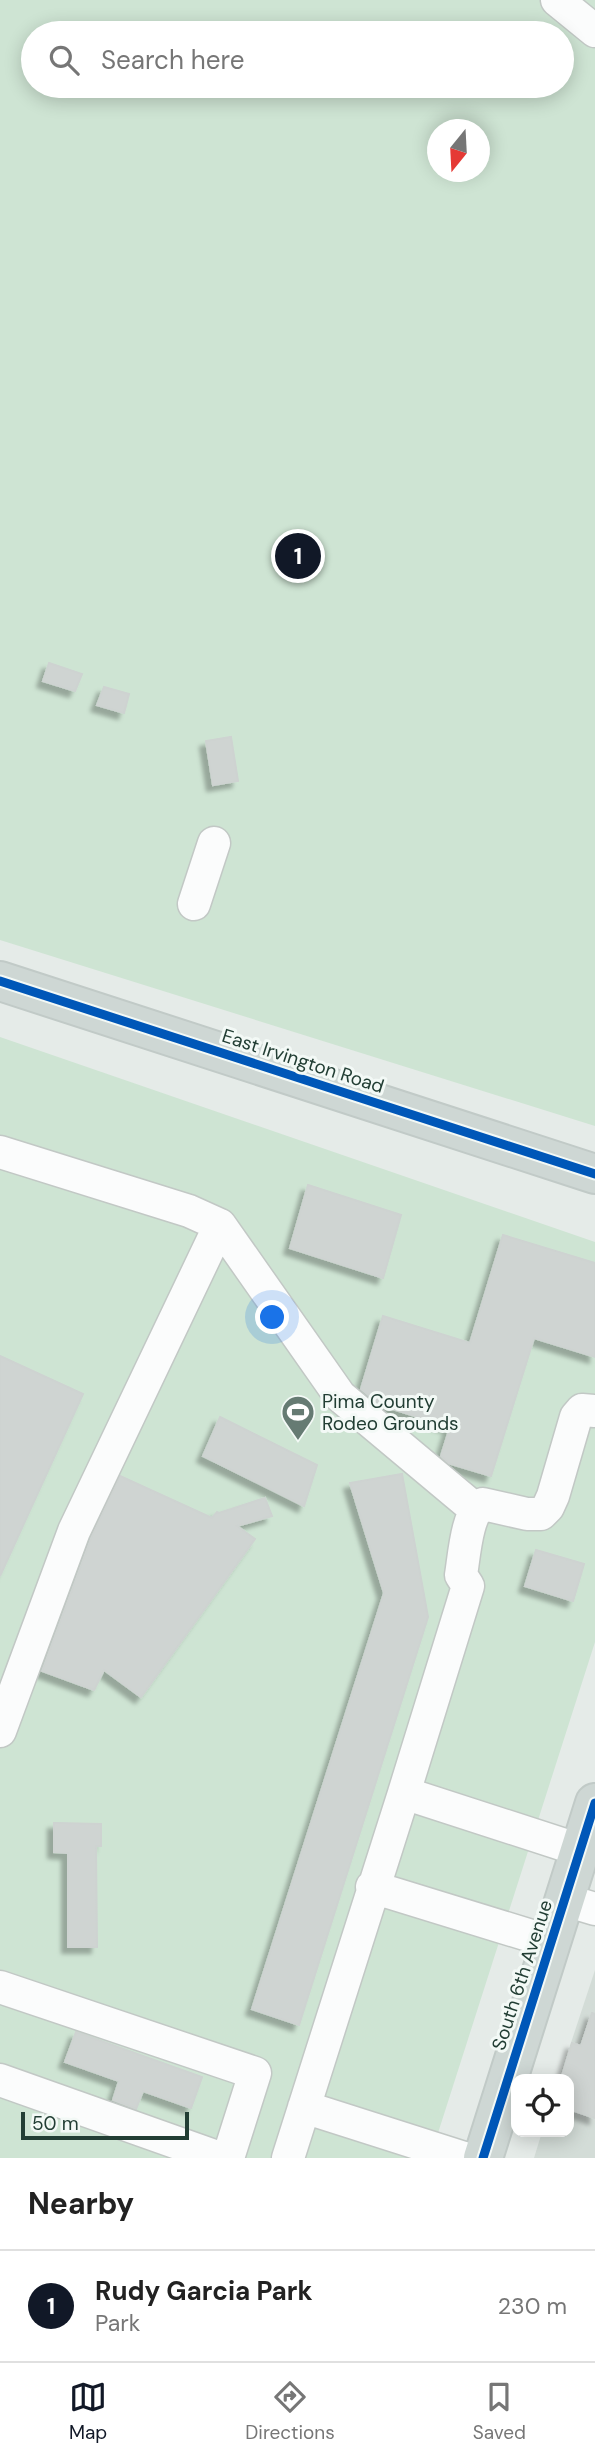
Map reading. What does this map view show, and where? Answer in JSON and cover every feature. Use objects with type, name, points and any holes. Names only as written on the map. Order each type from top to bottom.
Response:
[{"type":"main road","name":"East Irvington Road","points":[[0,981],[595,1174]]},
{"type":"main road","name":"South 6th Avenue","points":[[483,2158],[551,1942],[580,1904],[589,1833]]},
{"type":"lane","points":[[557,0],[595,31]]},
{"type":"lane","points":[[194,904],[214,843]]},
{"type":"lane","points":[[0,1152],[189,1211],[220,1224],[340,1396],[475,1509]]},
{"type":"lane","points":[[0,1731],[74,1531],[220,1224]]},
{"type":"lane","points":[[288,2158],[468,1586],[461,1575],[475,1509],[483,1504],[491,1504],[527,1514],[541,1514],[553,1496],[576,1417],[582,1410],[595,1411]]},
{"type":"lane","points":[[404,1793],[589,1833]]},
{"type":"lane","points":[[372,1887],[551,1942]]},
{"type":"lane","points":[[0,1987],[255,2073],[228,2158]]},
{"type":"lane","points":[[0,2080],[220,2158]]},
{"type":"lane","points":[[304,2107],[464,2158]]},
{"type":"shaded area","points":[[595,1970],[595,2158],[534,2158],[540,2137],[574,2137],[574,2074],[561,2074]]},
{"type":"green space","points":[[0,0],[595,0],[595,1126],[0,940]]},
{"type":"green space","name":"Pima County Rodeo Grounds","points":[[0,1037],[595,1242],[595,1642],[430,2158],[0,2158]]},
{"type":"building","points":[[49,663],[82,674],[75,691],[43,681]]},
{"type":"building","points":[[104,687],[129,694],[124,713],[97,705]]},
{"type":"building","points":[[231,737],[238,781],[213,785],[206,741]]},
{"type":"building","points":[[308,1185],[401,1215],[383,1278],[290,1248]]},
{"type":"building","points":[[503,1235],[595,1263],[595,1357],[534,1338],[491,1476],[448,1463],[441,1456],[450,1427],[380,1405],[361,1389],[383,1316],[470,1343]]},
{"type":"building","points":[[0,1356],[83,1394],[0,1576]]},
{"type":"building","points":[[220,1417],[317,1465],[304,1506],[203,1456]]},
{"type":"building","points":[[402,1474],[428,1617],[299,2025],[252,2009],[384,1593],[350,1483]]},
{"type":"building","points":[[120,1476],[212,1518],[217,1512],[265,1498],[272,1516],[237,1526],[255,1539],[141,1697],[104,1670],[94,1690],[42,1671],[91,1538]]},
{"type":"building","points":[[536,1550],[584,1564],[573,1601],[525,1586]]},
{"type":"building","points":[[54,1823],[101,1824],[101,1846],[96,1846],[97,1947],[68,1947],[68,1853],[54,1852]]},
{"type":"building","points":[[592,2013],[595,2014],[595,2118],[574,2111],[574,2074],[563,2074],[572,2043],[581,2046]]},
{"type":"building","points":[[76,2032],[202,2077],[191,2108],[143,2091],[136,2109],[113,2100],[119,2081],[65,2062]]},
{"type":"cycle path","points":[[0,981],[595,1174]]},
{"type":"cycle path","points":[[483,2158],[595,1803]]},
{"type":"place","name":"Rudy Garcia Park","points":[[298,556]]},
{"type":"place","name":"Pima County Rodeo Grounds","points":[[298,1442]]}]
